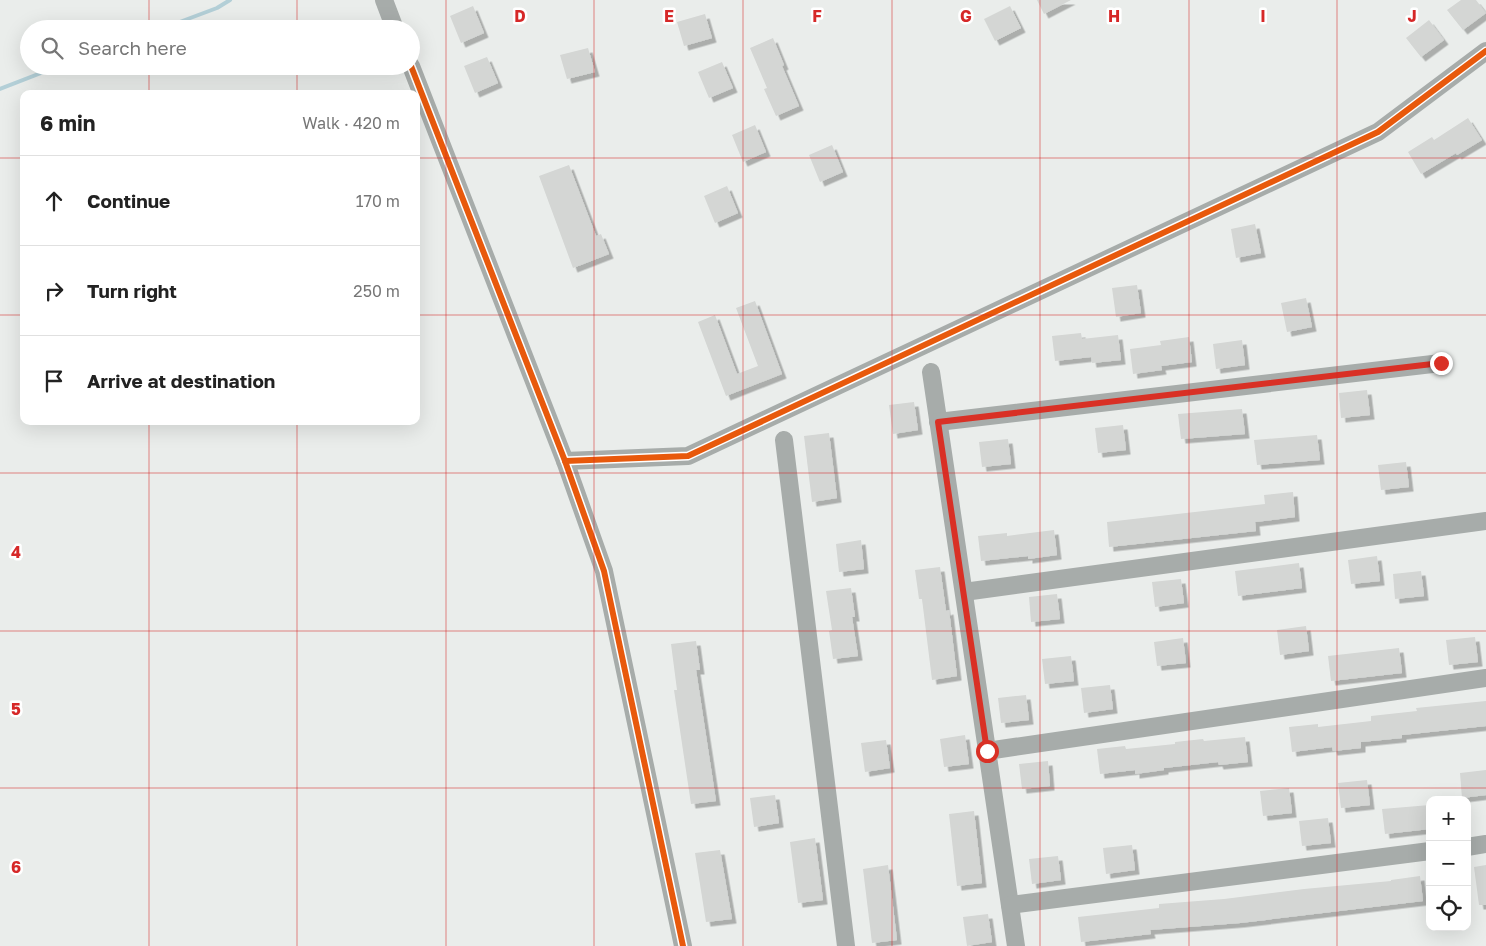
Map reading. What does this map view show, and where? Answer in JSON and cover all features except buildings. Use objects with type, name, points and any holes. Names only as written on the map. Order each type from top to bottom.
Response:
[{"type":"street","points":[[384,0],[392,20]]},
{"type":"street","points":[[565,461],[688,456],[1378,132],[1486,51]]},
{"type":"street","points":[[415,75],[565,461],[604,571],[683,946]]},
{"type":"street","points":[[938,422],[1441,363]]},
{"type":"street","points":[[930,372],[1016,946]]},
{"type":"street","points":[[784,440],[846,946]]},
{"type":"street","points":[[964,592],[1486,521]]},
{"type":"street","points":[[987,751],[1486,678]]},
{"type":"street","points":[[1471,846],[1486,844]]},
{"type":"street","points":[[1010,905],[1426,852]]},
{"type":"waterway","points":[[185,20],[217,8],[230,0]]},
{"type":"waterway","points":[[0,89],[36,75]]},
{"type":"cycle path","points":[[565,461],[688,456],[1378,132],[1486,51]]},
{"type":"cycle path","points":[[415,75],[565,461],[604,571],[683,946]]},
{"type":"route","points":[[987,751],[938,422],[1441,363]]}]
